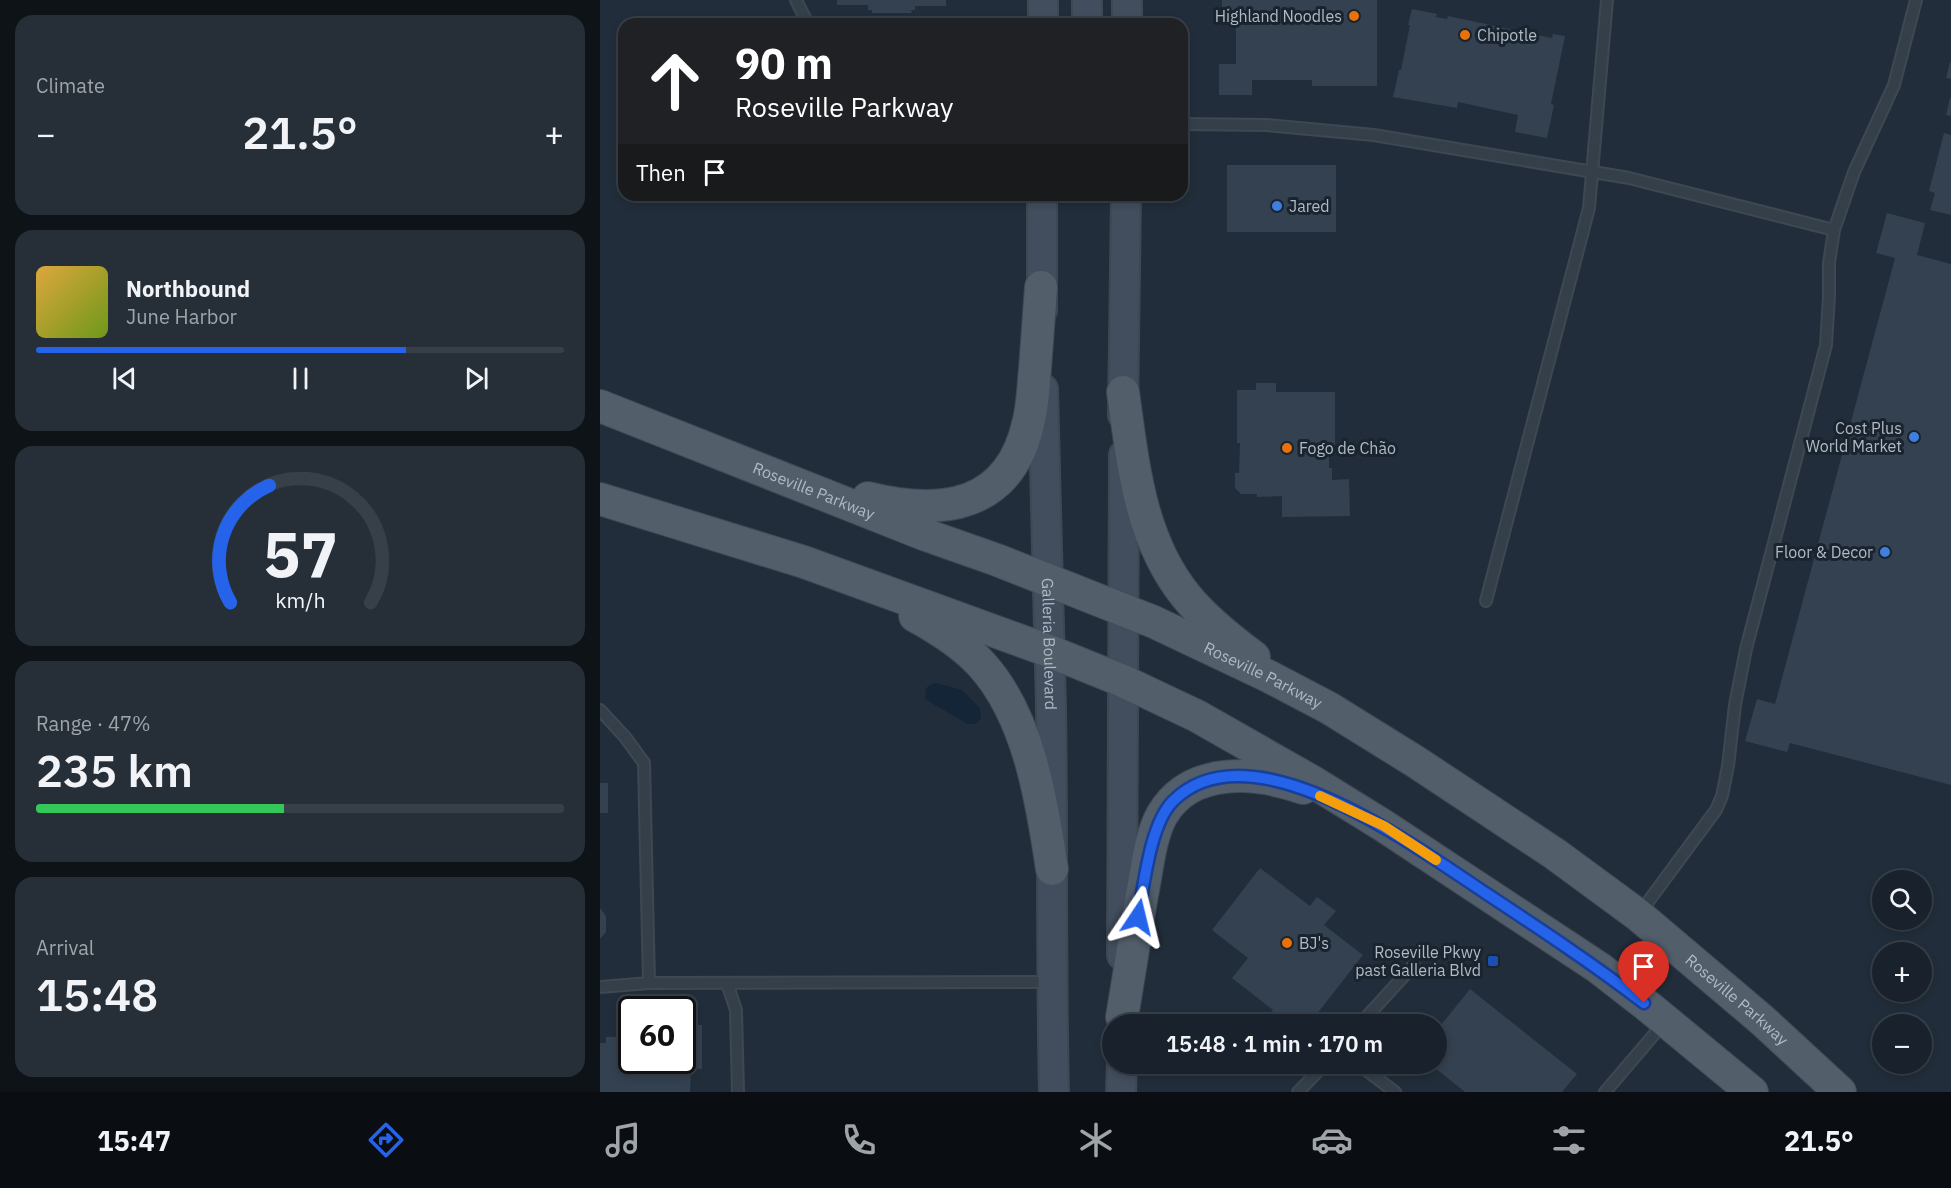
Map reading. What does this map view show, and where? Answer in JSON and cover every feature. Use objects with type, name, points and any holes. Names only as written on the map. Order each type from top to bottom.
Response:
[{"type":"main road","points":[[1043,0],[1043,18]]},
{"type":"main road","points":[[1087,0],[1087,18]]},
{"type":"main road","points":[[1127,0],[1127,18]]},
{"type":"main road","name":"Galleria Boulevard","points":[[1042,201],[1041,287],[1049,651],[1054,1092]]},
{"type":"main road","points":[[1122,1014],[1126,201]]},
{"type":"main road","points":[[741,462],[880,501],[921,506],[942,505],[956,504],[981,495],[997,483],[1008,470],[1017,456],[1028,425],[1032,405],[1041,287]]},
{"type":"main road","points":[[1124,392],[1134,469],[1144,512],[1157,549],[1170,574],[1198,610],[1237,644],[1329,708]]},
{"type":"main road","name":"Roseville Parkway","points":[[600,406],[926,535],[1047,579],[1180,633],[1329,708],[1536,841],[1638,915],[1762,1020],[1840,1092]]},
{"type":"main road","points":[[600,499],[804,562],[1049,651],[1123,681],[1197,716],[1313,782],[1384,826],[1599,968],[1752,1092]]},
{"type":"main road","points":[[804,562],[940,630],[982,665],[991,676],[1013,714],[1032,765],[1042,803],[1052,869]]},
{"type":"main road","points":[[1123,1014],[1138,917],[1155,834],[1162,815],[1179,796],[1197,784],[1214,778],[1234,775],[1253,777],[1289,783],[1384,826]]},
{"type":"main road","points":[[1121,1092],[1122,1074]]},
{"type":"lane","points":[[796,0],[805,18]]},
{"type":"lane","points":[[1486,601],[1589,208],[1607,0]]},
{"type":"lane","points":[[1638,915],[1716,810],[1722,796],[1735,705],[1746,650],[1826,345],[1829,263],[1834,230],[1854,172],[1894,85],[1916,0]]},
{"type":"lane","points":[[1188,124],[1266,125],[1338,131],[1629,178],[1834,230]]},
{"type":"lane","points":[[600,710],[625,737],[644,763],[649,983]]},
{"type":"lane","points":[[1369,1014],[1414,965]]},
{"type":"lane","points":[[600,987],[649,983],[1051,982]]},
{"type":"lane","points":[[727,983],[736,1010],[738,1092]]},
{"type":"lane","points":[[1605,1092],[1666,1021]]},
{"type":"lane","points":[[1298,1092],[1315,1074]]},
{"type":"lane","points":[[1371,1074],[1395,1092]]},
{"type":"water","points":[[936,683],[962,690],[980,708],[981,719],[975,724],[968,724],[928,701],[925,697],[926,688]]},
{"type":"building","points":[[837,0],[946,0],[946,6],[915,6],[915,10],[911,10],[912,13],[872,13],[872,10],[868,10],[868,5],[837,5]]},
{"type":"building","points":[[1222,0],[1377,0],[1377,86],[1312,86],[1312,80],[1252,80],[1252,95],[1219,95],[1219,64],[1236,64],[1236,16],[1222,16]]},
{"type":"building","points":[[1412,9],[1437,14],[1436,17],[1447,19],[1448,16],[1552,38],[1553,34],[1565,36],[1551,104],[1554,105],[1547,138],[1515,132],[1518,115],[1458,102],[1457,108],[1393,97],[1399,70],[1401,70]]},
{"type":"building","points":[[1951,62],[1951,79],[1946,78]]},
{"type":"building","points":[[1951,98],[1951,116],[1946,115]]},
{"type":"building","points":[[1944,133],[1951,135],[1951,215],[1930,210],[1935,193],[1929,191]]},
{"type":"building","points":[[1227,165],[1336,165],[1336,232],[1227,232]]},
{"type":"building","points":[[1887,213],[1925,223],[1917,255],[1951,264],[1951,785],[1790,743],[1787,752],[1745,741],[1757,699],[1775,704],[1895,258],[1876,253]]},
{"type":"building","name":"Fogo de Chão","points":[[1256,383],[1276,383],[1276,392],[1335,392],[1335,452],[1329,452],[1329,468],[1332,468],[1332,480],[1349,479],[1350,516],[1282,517],[1282,496],[1257,497],[1257,494],[1241,494],[1235,488],[1235,473],[1239,473],[1240,443],[1237,443],[1237,390],[1256,390]]},
{"type":"building","points":[[600,783],[608,783],[608,813],[600,813]]},
{"type":"building","name":"BJ's","points":[[1260,868],[1310,906],[1317,897],[1336,911],[1324,925],[1363,955],[1317,1014],[1270,1014],[1273,1010],[1232,978],[1248,958],[1212,930]]},
{"type":"building","points":[[600,908],[606,916],[606,932],[600,939]]},
{"type":"building","points":[[1470,989],[1577,1074],[1562,1092],[1465,1092],[1442,1074],[1447,1074],[1447,1018]]},
{"type":"building","points":[[696,1025],[702,1025],[702,1069],[696,1069]]},
{"type":"building","points":[[606,1037],[618,1037],[618,1074],[691,1074],[690,1092],[600,1092],[600,1043],[606,1043]]},
{"type":"slow traffic","points":[[1320,796],[1384,826],[1436,860]]},
{"type":"place","name":"Highland Noodles","points":[[1354,16]]},
{"type":"place","name":"Chipotle","points":[[1465,35]]},
{"type":"place","name":"Jared","points":[[1277,206]]},
{"type":"place","name":"Cost Plus World Market","points":[[1914,437]]},
{"type":"place","name":"Fogo de Chão","points":[[1287,448]]},
{"type":"place","name":"Floor & Decor","points":[[1885,552]]},
{"type":"place","name":"BJ's","points":[[1287,943]]},
{"type":"place","name":"Roseville Pkwy past Galleria Blvd","points":[[1493,961]]},
{"type":"route","points":[[1138,917],[1158,824],[1173,801],[1197,784],[1221,776],[1234,775],[1266,779],[1302,788],[1384,826],[1599,968],[1644,1003]]}]
